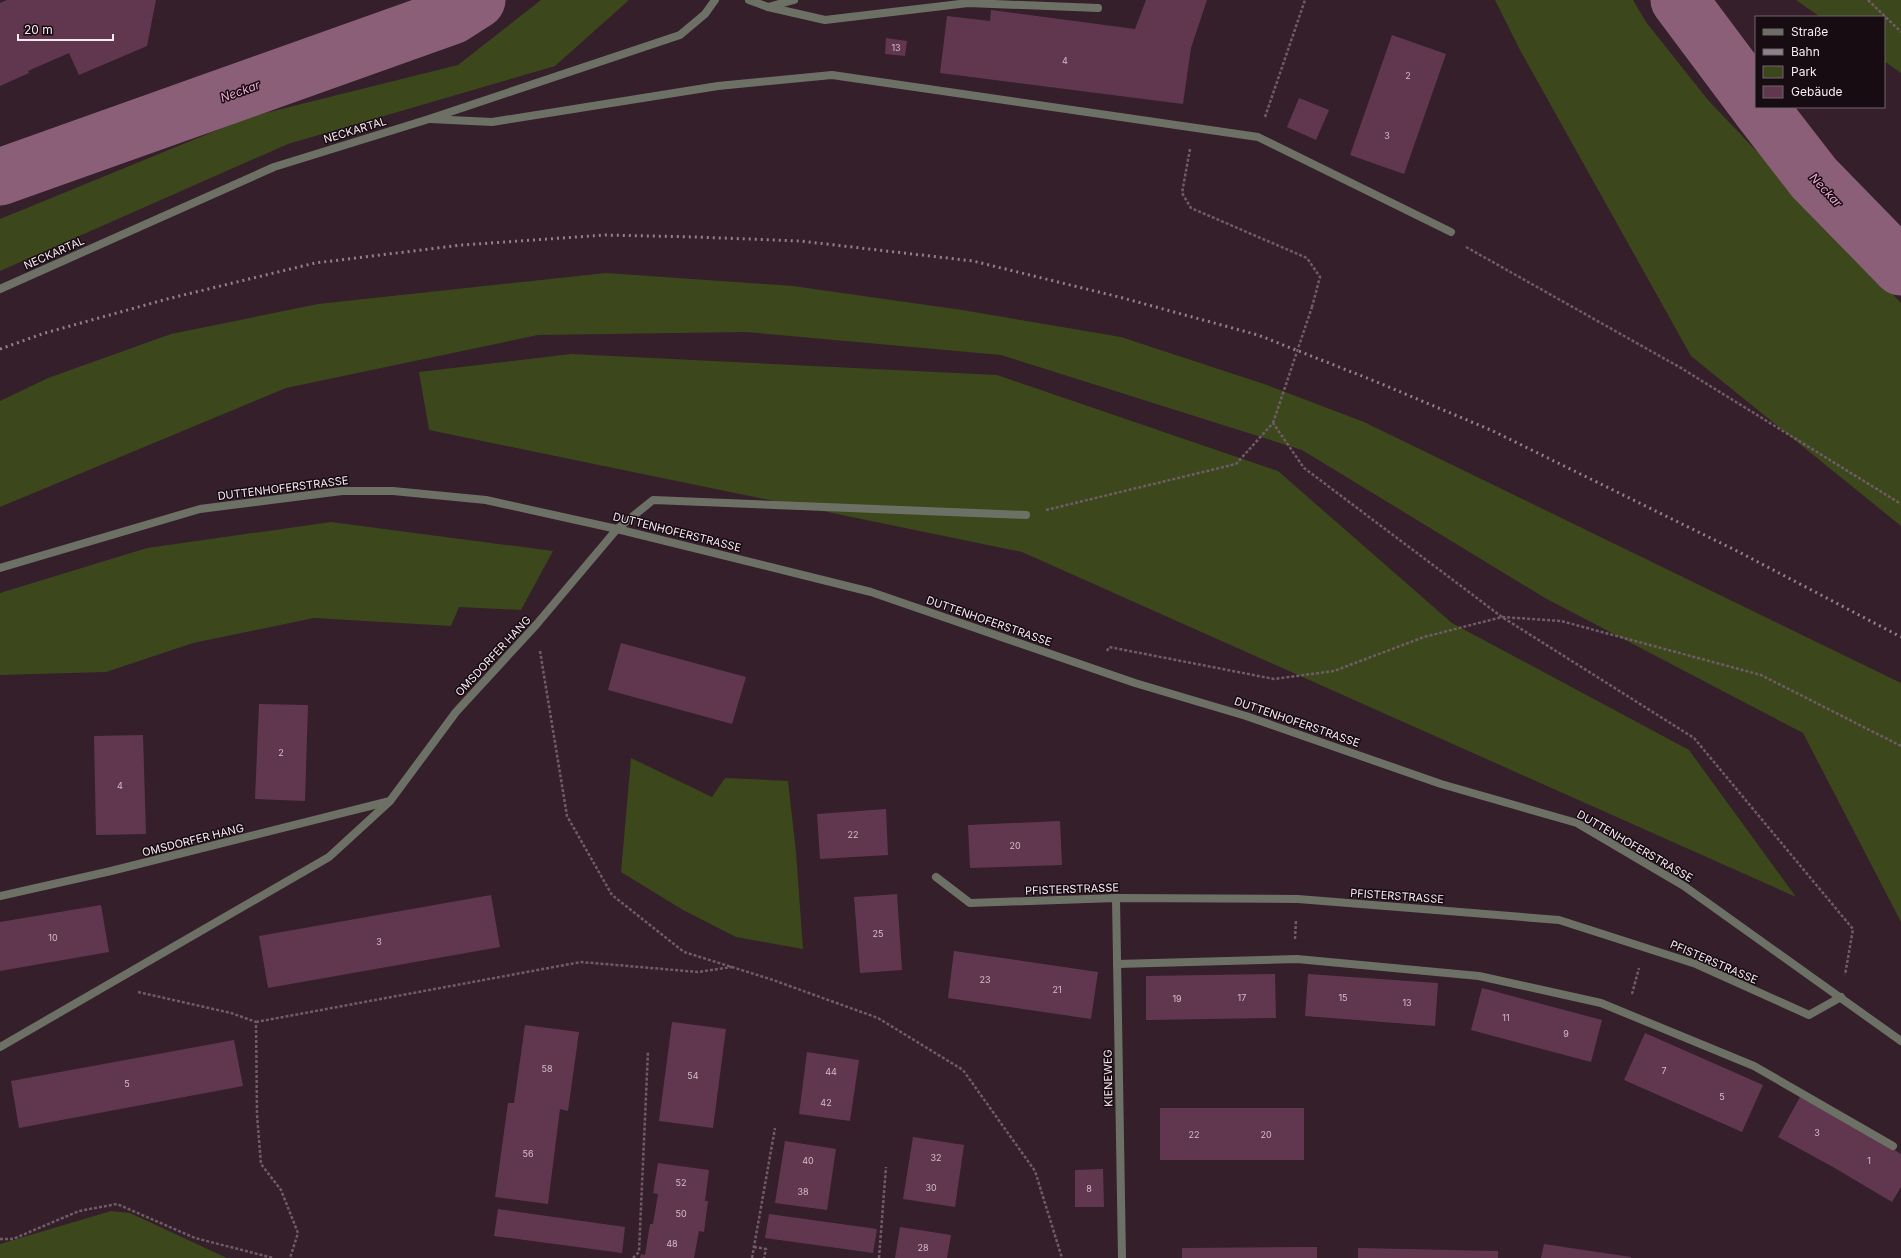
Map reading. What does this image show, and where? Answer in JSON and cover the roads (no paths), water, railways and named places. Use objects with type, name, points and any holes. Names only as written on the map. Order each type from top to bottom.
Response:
[{"type":"street","name":"NECKARTAL","points":[[0,289],[274,167],[429,119],[680,35],[705,14],[715,0]]},
{"type":"street","points":[[749,0],[768,8],[824,20],[968,3],[1098,8]]},
{"type":"street","points":[[768,8],[794,0]]},
{"type":"street","points":[[429,119],[492,122],[718,86],[832,76],[1258,137],[1451,232]]},
{"type":"street","name":"DUTTENHOFERSTRASSE","points":[[0,568],[200,508],[342,491],[393,491],[486,500],[617,529],[871,592],[1097,670],[1246,716],[1441,784],[1577,822],[1684,886],[1842,997],[1901,1041]]},
{"type":"street","name":"OMSDORFER HANG","points":[[0,1046],[329,857],[390,801],[456,712],[536,625],[617,529],[653,500],[1026,515]]},
{"type":"street","name":"OMSDORFER HANG","points":[[0,896],[111,872],[390,801]]},
{"type":"street","name":"PFISTERSTRASSE","points":[[936,877],[970,902],[1116,898],[1298,899],[1559,920],[1645,946],[1696,964],[1809,1015],[1842,997]]},
{"type":"street","name":"KIENEWEG","points":[[1116,898],[1122,1258]]},
{"type":"street","points":[[1117,964],[1298,959],[1479,976],[1602,1004],[1754,1066],[1893,1146]]},
{"type":"waterway","name":"Neckar","points":[[0,177],[452,16],[477,0]]},
{"type":"waterway","name":"Neckar","points":[[1679,0],[1755,102]]},
{"type":"waterway","name":"Neckar","points":[[1760,108],[1814,178],[1901,267]]},
{"type":"railway","points":[[0,349],[45,333],[167,299],[315,263],[462,245],[605,235],[696,237],[800,241],[973,261],[1123,298],[1258,335],[1377,382],[1493,431],[1739,552],[1901,637]]}]
